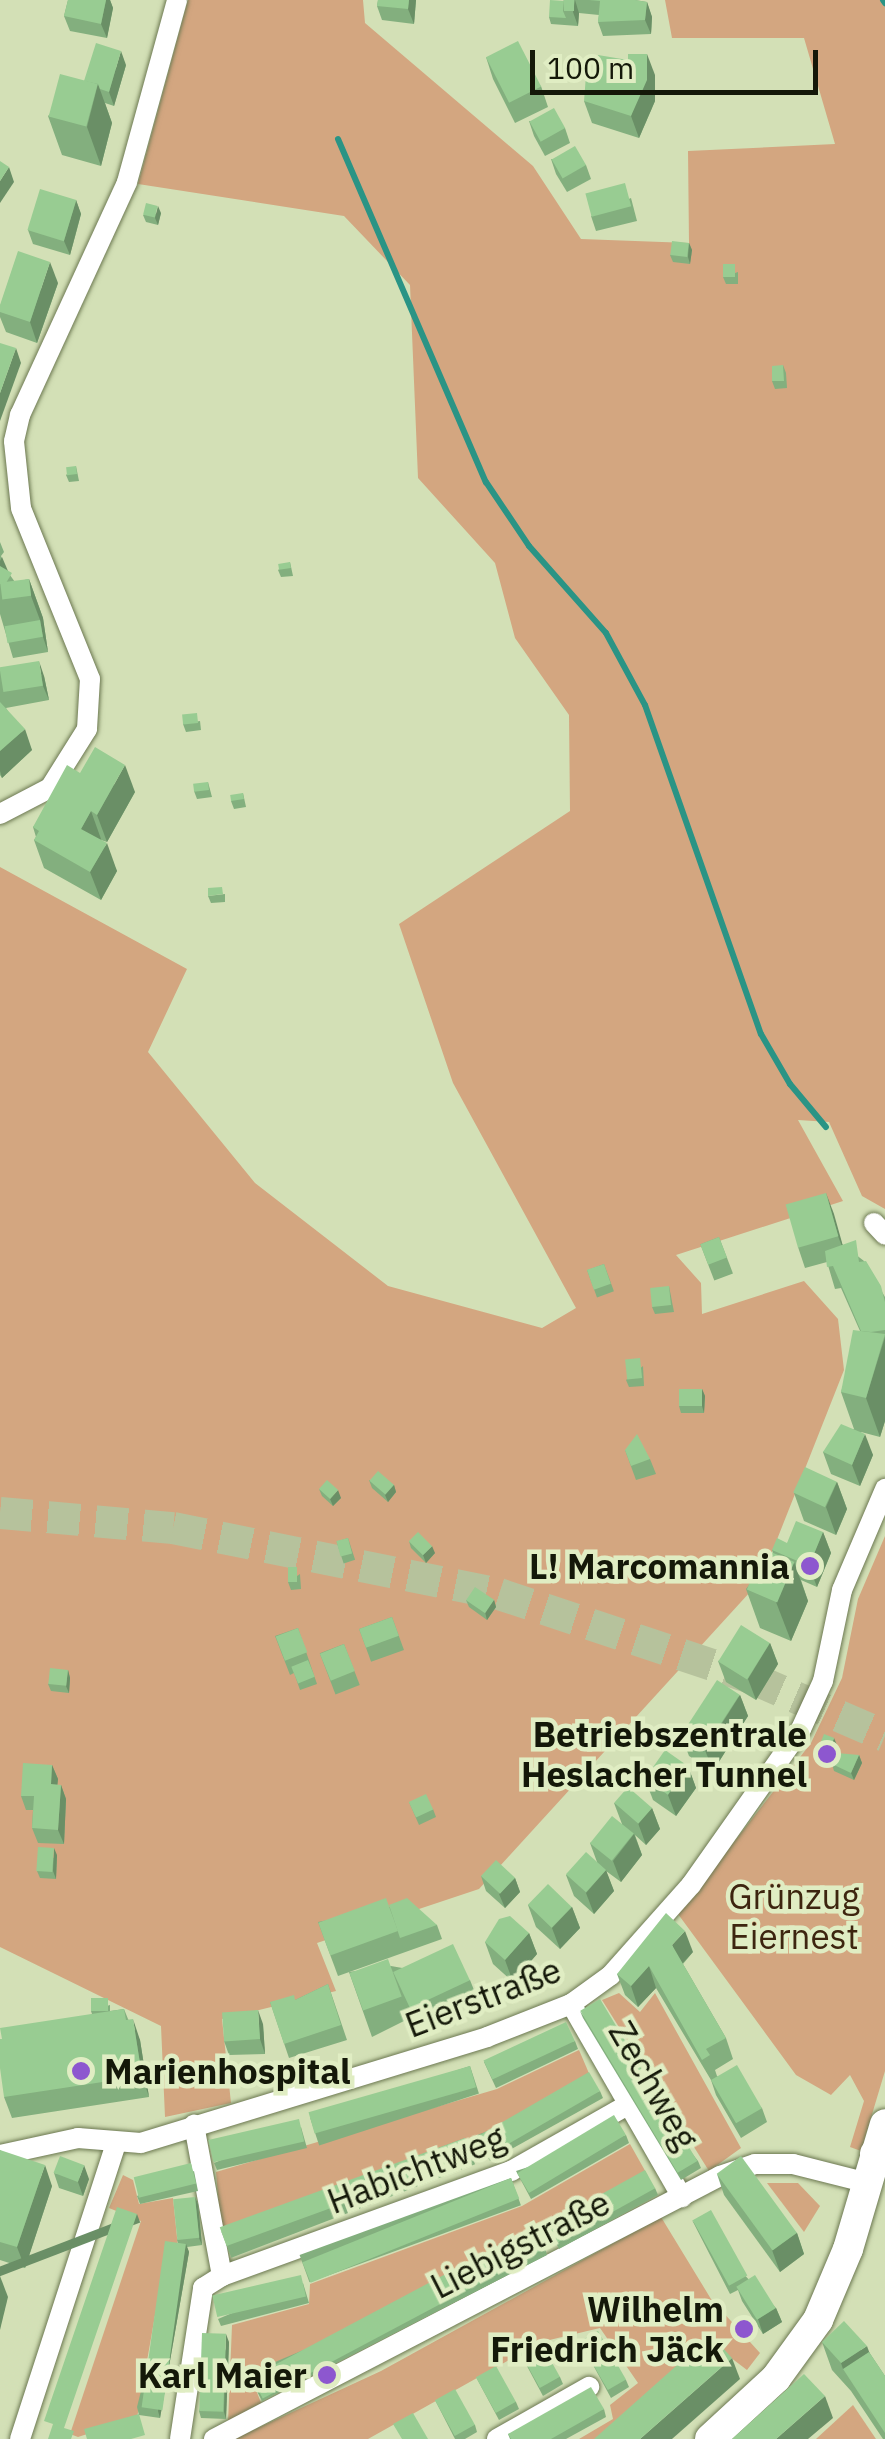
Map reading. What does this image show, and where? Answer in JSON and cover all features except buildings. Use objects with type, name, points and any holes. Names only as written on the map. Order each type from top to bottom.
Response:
[{"type":"main road","points":[[710,2439],[799,2352],[835,2286],[879,2152]]},
{"type":"street","points":[[0,814],[50,788],[87,729],[90,679],[21,508],[12,463],[20,414],[127,182],[177,0]]},
{"type":"street","name":"Eierstraße","points":[[6,2153],[78,2138],[141,2143],[487,2037],[571,2004],[636,1950],[781,1764],[823,1681],[842,1590],[885,1488]]},
{"type":"street","name":"Zechweg","points":[[571,2004],[626,2106],[682,2197]]},
{"type":"street","name":"Habichtweg","points":[[222,2276],[511,2171],[626,2106]]},
{"type":"street","points":[[180,2439],[203,2288],[222,2276],[194,2124]]},
{"type":"street","points":[[20,2439],[116,2144]]},
{"type":"street","name":"Liebigstraße","points":[[214,2439],[682,2197],[755,2164],[793,2164],[879,2152]]},
{"type":"street","points":[[497,2439],[589,2387]]},
{"type":"green space","points":[[188,0],[363,0],[365,23],[533,166],[581,239],[689,243],[688,151],[835,144],[804,38],[672,38],[665,0],[885,0],[885,1209],[862,1196],[829,1122],[798,1120],[843,1201],[676,1255],[701,1283],[702,1314],[804,1281],[838,1319],[844,1370],[761,1580],[479,1889],[317,1943],[336,1991],[222,2019],[231,2103],[165,2117],[161,2026],[0,1947],[0,867],[187,969],[148,1052],[255,1183],[388,1286],[542,1328],[576,1308],[453,1083],[399,924],[570,811],[569,715],[515,638],[495,563],[418,478],[410,285],[344,216],[138,184]]},
{"type":"green space","name":"Grünzug Eiernest","points":[[885,1536],[885,2071],[861,2151],[850,2147],[864,2101],[850,2075],[831,2095],[796,2075],[678,1914],[811,1743],[842,1678],[858,1599]]},
{"type":"green space","points":[[619,1993],[640,2012],[655,1993],[741,2148],[709,2171],[602,2000]]},
{"type":"green space","points":[[579,2050],[591,2078],[467,2143],[221,2232],[216,2172],[497,2089]]},
{"type":"green space","points":[[630,2144],[648,2176],[251,2377],[263,2408],[228,2423],[232,2325],[309,2304],[310,2284],[522,2206]]},
{"type":"green space","points":[[123,2175],[133,2180],[139,2204],[173,2198],[178,2247],[167,2247],[137,2418],[78,2437],[70,2434],[141,2221],[109,2208]]},
{"type":"green space","points":[[767,2183],[798,2183],[820,2206],[804,2232]]},
{"type":"green space","points":[[661,2217],[711,2299],[760,2353],[747,2370],[718,2348],[615,2439],[579,2439],[613,2419],[610,2405],[638,2383],[600,2328],[541,2342],[368,2439],[234,2439],[381,2371]]},
{"type":"green space","points":[[853,2405],[876,2439],[816,2439]]},
{"type":"waterway","points":[[338,139],[486,482],[529,546],[606,633],[645,705],[761,1034],[790,1084],[826,1127]]},
{"type":"tunnel","points":[[0,1513],[173,1528],[499,1594],[751,1678],[885,1736]]},
{"type":"place","name":"L! Marcomannia","points":[[810,1566]]},
{"type":"place","name":"Betriebszentrale Heslacher Tunnel","points":[[827,1754]]},
{"type":"place","name":"Marienhospital","points":[[81,2071]]},
{"type":"place","name":"Wilhelm Friedrich Jäck","points":[[744,2329]]},
{"type":"place","name":"Karl Maier","points":[[327,2375]]}]
